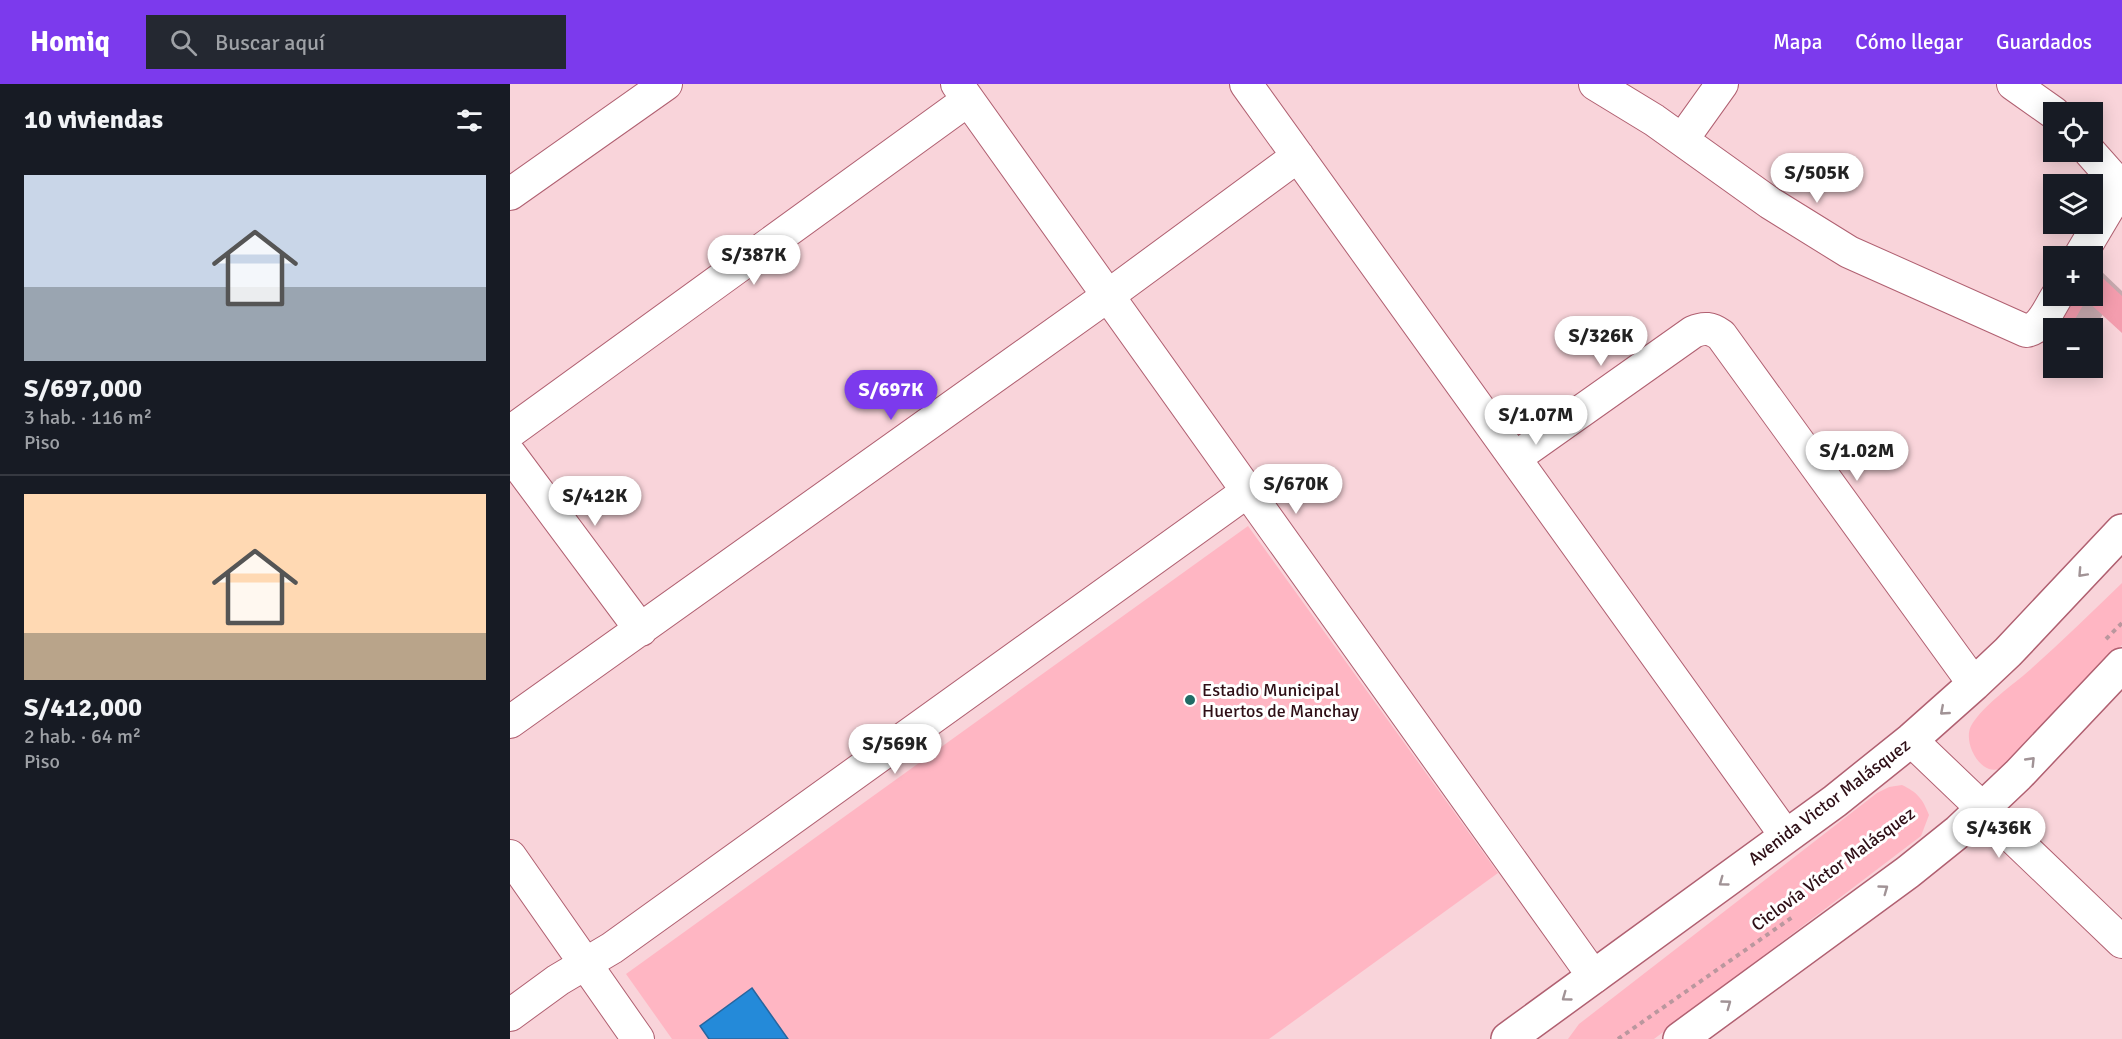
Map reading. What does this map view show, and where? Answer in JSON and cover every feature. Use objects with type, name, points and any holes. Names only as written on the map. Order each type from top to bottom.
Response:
[{"type":"main road","name":"Avenida Victor Malásquez","points":[[1513,1038],[1863,779],[1911,740],[1974,684],[2122,531]]},
{"type":"main road","points":[[1680,1039],[1934,852],[1983,809],[2114,652]]},
{"type":"street","points":[[510,194],[666,84]]},
{"type":"street","points":[[1246,84],[1786,836]]},
{"type":"street","points":[[1595,84],[1682,140],[1770,203],[1849,252],[2026,331],[2038,326],[2051,306]]},
{"type":"street","points":[[1682,140],[1722,84]]},
{"type":"street","points":[[2013,84],[2043,105]]},
{"type":"street","points":[[510,432],[962,92],[1594,977]]},
{"type":"street","points":[[510,722],[1109,295],[1298,156]]},
{"type":"street","points":[[2086,246],[2121,186],[2099,162]]},
{"type":"street","points":[[1515,459],[1693,332],[1707,329],[1715,331],[1721,335],[1974,684]]},
{"type":"street","points":[[510,454],[641,630]]},
{"type":"street","points":[[510,1015],[558,980],[612,948],[1248,491]]},
{"type":"street","points":[[1911,740],[2122,942]]},
{"type":"street","points":[[510,856],[638,1039]]},
{"type":"path","points":[[2114,652],[2122,623]]},
{"type":"path","name":"Ciclovía Víctor Malásquez","points":[[1618,1039],[1800,912]]},
{"type":"shaded area","name":"Estadio Municipal Huertos de Manchay","points":[[1248,526],[1498,873],[1269,1039],[672,1039],[626,974]]},
{"type":"shaded area","points":[[2122,583],[2122,645],[2014,761],[1996,770],[1984,766],[1975,757],[1969,738],[1971,726],[1976,718]]},
{"type":"shaded area","points":[[1902,785],[1919,797],[1929,815],[1921,836],[1654,1039],[1568,1039],[1579,1024],[1877,793],[1889,787]]},
{"type":"water","points":[[752,988],[788,1039],[709,1039],[700,1026]]},
{"type":"building","points":[[2103,278],[2122,296],[2122,333],[2093,306],[2103,306]]},
{"type":"building","points":[[2055,306],[2083,306],[2076,318],[2048,318]]},
{"type":"building","points":[[2043,327],[2043,341],[2037,338]]},
{"type":"place","name":"Estadio Municipal Huertos de Manchay","points":[[1190,700]]}]
